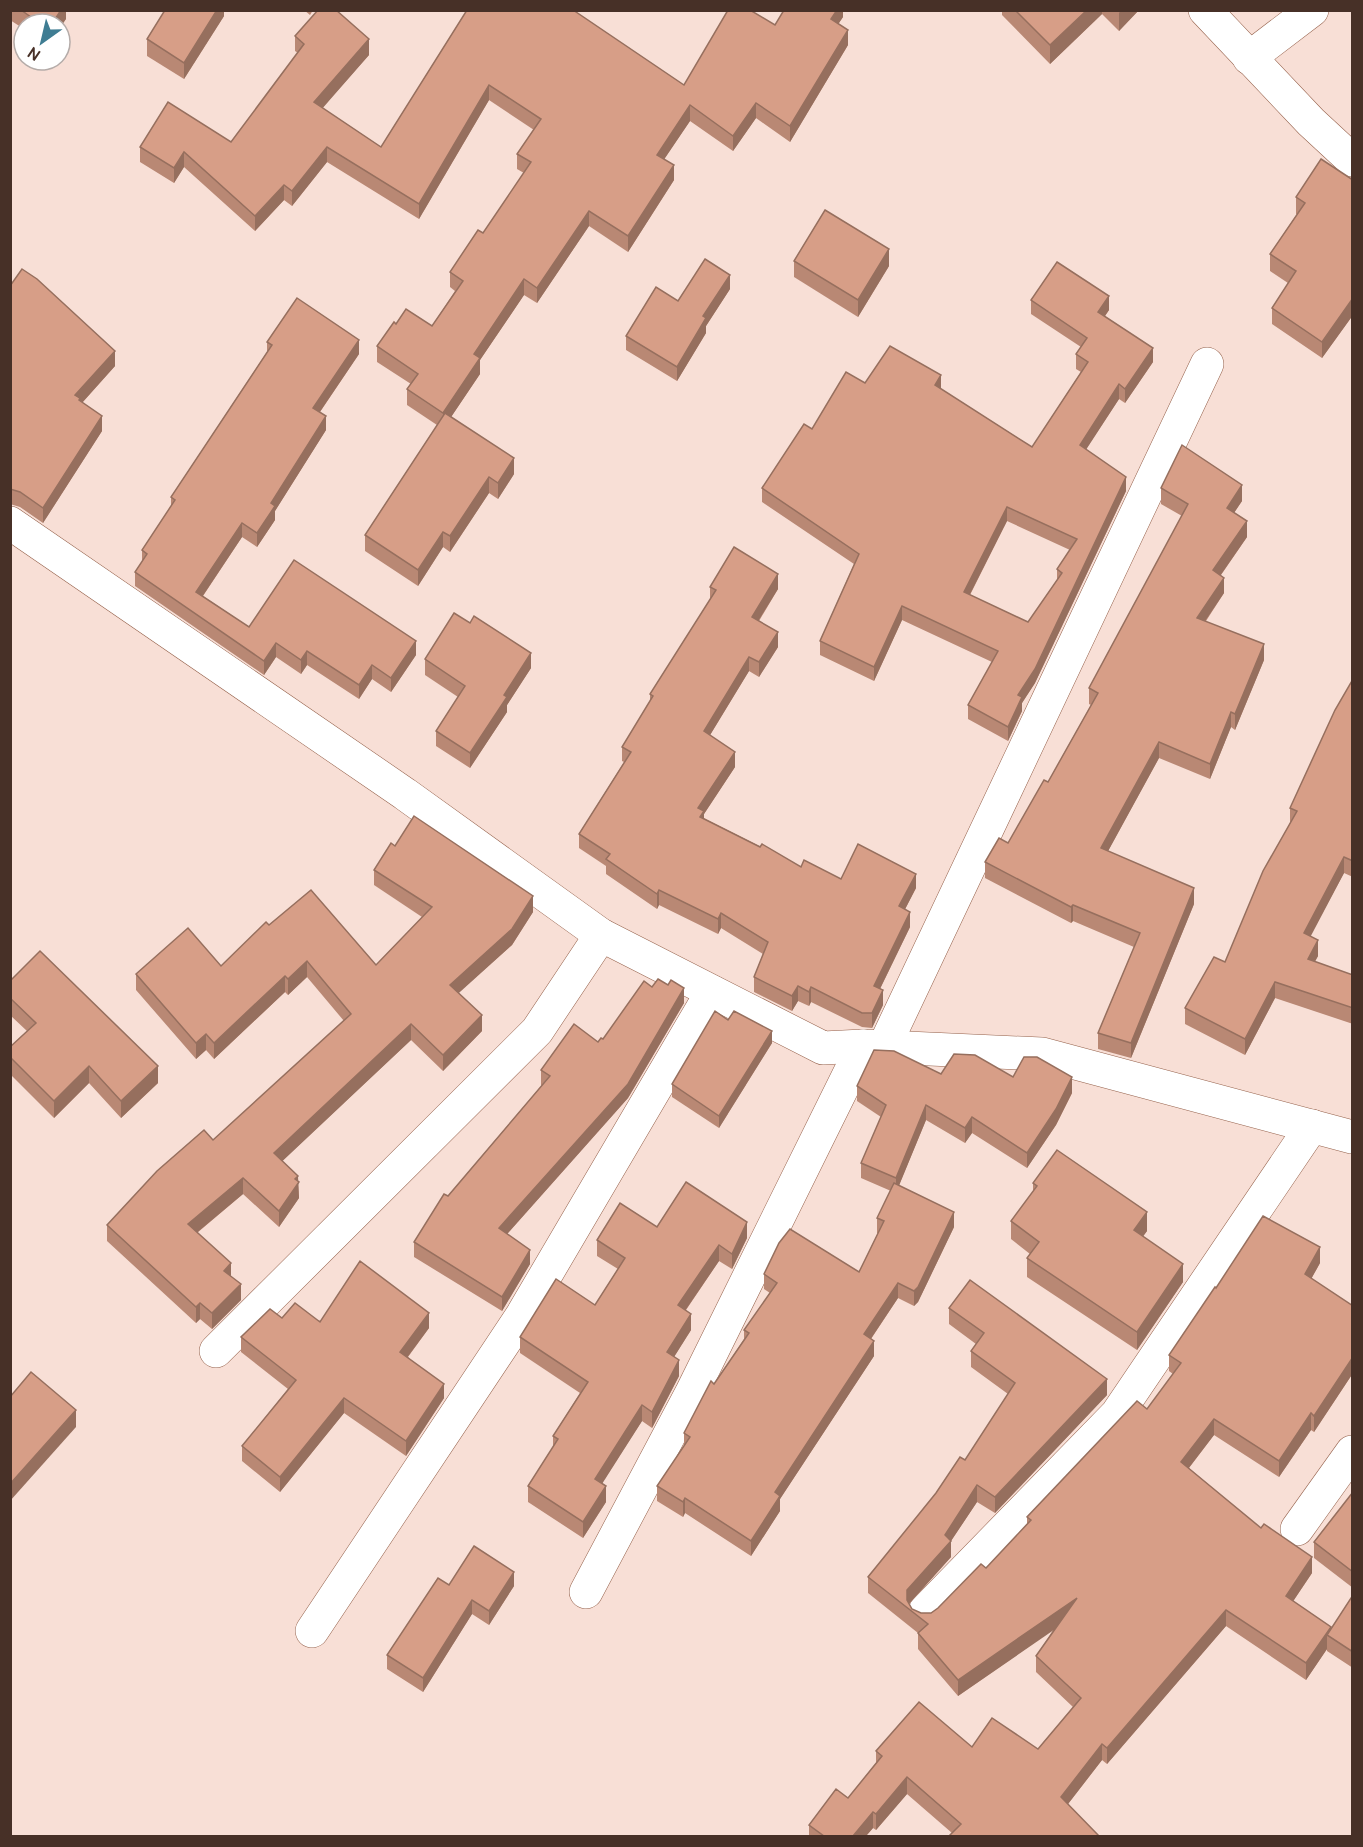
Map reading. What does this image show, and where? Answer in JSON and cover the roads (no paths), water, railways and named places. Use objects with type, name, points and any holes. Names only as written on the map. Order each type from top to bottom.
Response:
[{"type":"street","points":[[1205,10],[1311,122],[1353,160]]},
{"type":"street","points":[[1249,58],[1312,10]]},
{"type":"street","points":[[586,1592],[873,1046],[1207,364]]},
{"type":"street","points":[[10,523],[405,794],[601,935],[823,1048],[873,1046],[1042,1054],[1353,1137]]},
{"type":"street","points":[[216,1351],[537,1031],[601,935]]},
{"type":"street","points":[[312,1631],[521,1317],[712,992]]},
{"type":"street","points":[[925,1611],[1117,1414],[1312,1126]]},
{"type":"street","points":[[1297,1529],[1353,1452]]}]
